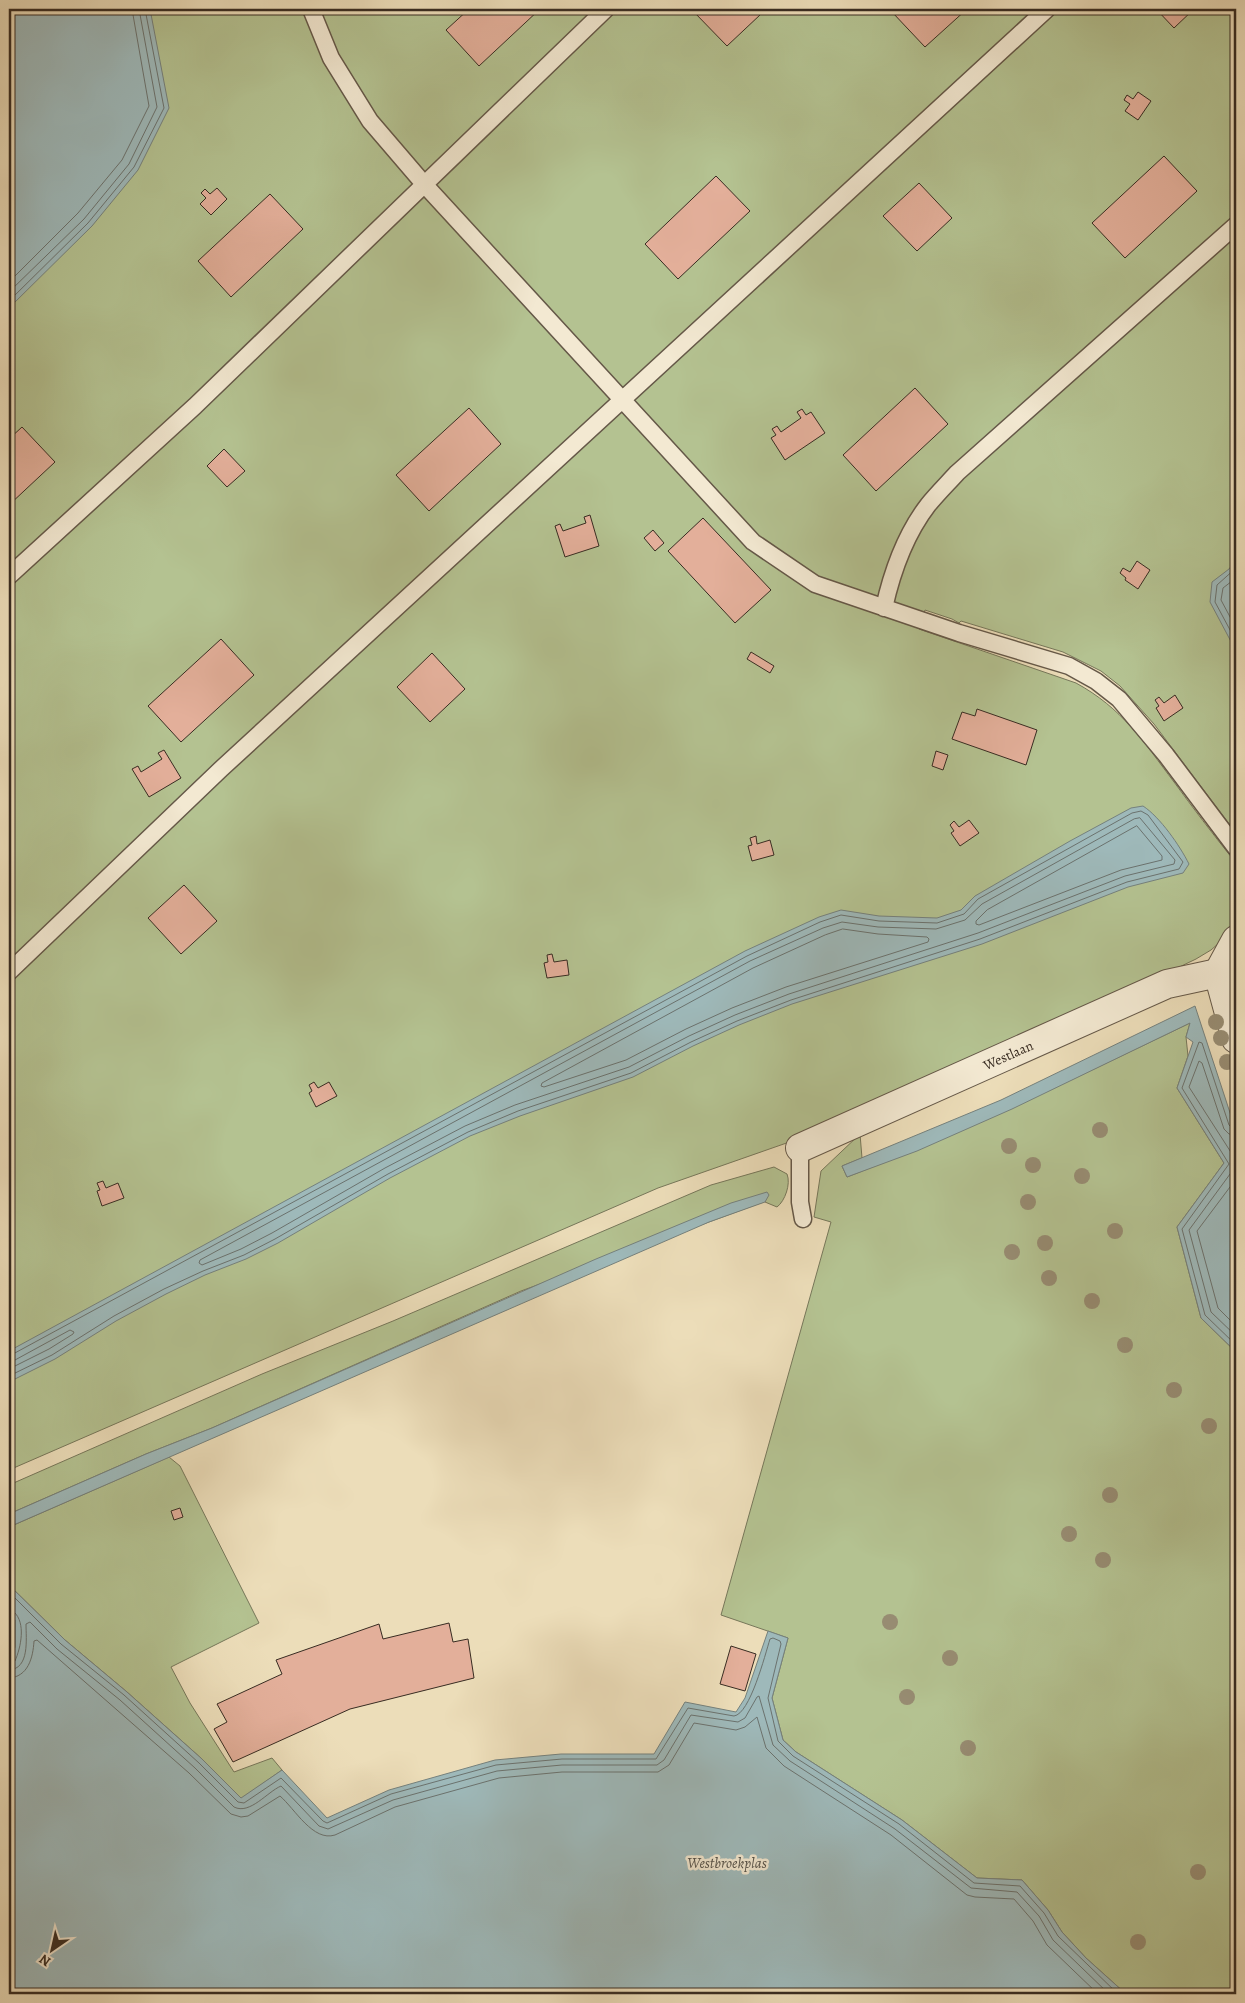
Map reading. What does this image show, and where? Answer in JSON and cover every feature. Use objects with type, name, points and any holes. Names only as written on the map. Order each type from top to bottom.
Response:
[{"type":"street","points":[[1236,940],[1218,973],[1236,1040]]},
{"type":"street","name":"Westlaan","points":[[800,1148],[1167,984],[1218,973]]},
{"type":"lane","points":[[311,9],[331,58],[370,121],[424,184],[753,542],[815,584],[959,633],[1069,666],[1096,681],[1119,699],[1166,755],[1236,848]]},
{"type":"lane","points":[[9,576],[195,406],[606,9]]},
{"type":"lane","points":[[9,972],[221,769],[1047,9]]},
{"type":"lane","points":[[884,608],[890,581],[902,548],[927,506],[957,474],[1236,225]]},
{"type":"lane","points":[[800,1148],[800,1202],[803,1219]]},
{"type":"green space","points":[[9,9],[1236,9],[1236,833],[1154,724],[1120,686],[1101,671],[1063,652],[961,621],[959,623],[925,610],[919,629],[1076,683],[1106,703],[1131,726],[1232,858],[1236,868],[1236,923],[1226,937],[1211,950],[1196,959],[1111,1000],[798,1139],[658,1188],[9,1470]]},
{"type":"green space","points":[[1190,1023],[1186,1037],[1188,1056],[1177,1088],[1224,1163],[1177,1227],[1201,1318],[1236,1352],[1236,1994],[1126,1994],[1086,1958],[1062,1932],[1048,1910],[1022,1880],[977,1878],[902,1820],[796,1752],[783,1740],[772,1698],[788,1638],[721,1615],[831,1222],[814,1217],[821,1171],[860,1134],[862,1158],[842,1166],[847,1177],[978,1123]]},
{"type":"green space","points":[[774,1167],[787,1174],[788,1178],[786,1192],[777,1207],[766,1201],[521,1291],[212,1428],[146,1454],[9,1514],[9,1485],[262,1374],[393,1321],[711,1185]]},
{"type":"green space","points":[[169,1457],[180,1466],[259,1623],[171,1667],[190,1703],[234,1772],[272,1758],[282,1770],[241,1799],[202,1759],[65,1640],[9,1585],[9,1527]]},
{"type":"green space","points":[[9,1613],[15,1619],[15,1647],[9,1665]]},
{"type":"water","points":[[9,9],[150,9],[169,108],[138,170],[92,226],[9,308]]},
{"type":"water","points":[[1236,560],[1236,651],[1210,602],[1212,582],[1229,569]]},
{"type":"water","points":[[1143,806],[1163,824],[1185,857],[1189,864],[1183,873],[1128,887],[982,944],[792,1004],[693,1046],[633,1077],[520,1116],[470,1136],[390,1178],[278,1243],[166,1294],[116,1321],[55,1359],[9,1382],[9,1351],[745,951],[819,917],[841,910],[879,916],[937,918],[961,910],[975,896],[1070,841],[1131,808]]},
{"type":"water","points":[[1195,1006],[1236,1131],[1236,1352],[1201,1318],[1177,1227],[1224,1163],[1177,1088],[1193,1042],[1186,1037],[1190,1023],[1012,1109],[917,1151],[847,1177],[842,1166],[1001,1100]]},
{"type":"water","points":[[767,1192],[769,1195],[765,1202],[709,1222],[9,1527],[9,1514],[146,1454],[212,1428],[596,1259],[731,1203]]},
{"type":"water","name":"Westbroekplas","points":[[9,1585],[65,1640],[202,1759],[241,1798],[282,1770],[327,1818],[389,1790],[495,1760],[561,1754],[654,1754],[685,1702],[736,1712],[745,1698],[768,1631],[788,1638],[772,1698],[783,1740],[796,1752],[902,1820],[977,1878],[1022,1880],[1048,1910],[1062,1932],[1086,1958],[1126,1994],[9,1994],[9,1665],[15,1647],[15,1620],[9,1613]]},
{"type":"building","points":[[469,9],[540,9],[479,66],[446,30]]},
{"type":"building","points":[[695,9],[757,9],[761,14],[727,46],[693,11]]},
{"type":"building","points":[[896,9],[967,9],[925,47],[892,12]]},
{"type":"building","points":[[1156,9],[1194,9],[1174,28]]},
{"type":"building","points":[[1138,92],[1151,101],[1138,120],[1125,111],[1130,104],[1124,100],[1127,95],[1133,99]]},
{"type":"building","points":[[1164,156],[1197,191],[1125,258],[1092,223]]},
{"type":"building","points":[[716,176],[750,211],[678,279],[645,244]]},
{"type":"building","points":[[919,183],[952,218],[917,251],[883,216]]},
{"type":"building","points":[[217,188],[227,199],[211,215],[200,204],[206,198],[201,193],[205,189],[210,194]]},
{"type":"building","points":[[270,194],[303,229],[231,297],[198,261]]},
{"type":"building","points":[[915,388],[948,424],[876,491],[843,455]]},
{"type":"building","points":[[469,408],[501,444],[429,511],[396,475]]},
{"type":"building","points":[[802,409],[806,415],[811,412],[825,433],[785,460],[771,438],[776,435],[772,429],[777,426],[781,432],[801,418],[797,412]]},
{"type":"building","points":[[22,427],[55,462],[9,505],[9,439]]},
{"type":"building","points":[[224,449],[245,471],[227,487],[207,466]]},
{"type":"building","points":[[590,515],[599,546],[565,557],[555,526],[560,524],[563,531],[586,523],[584,517]]},
{"type":"building","points":[[703,518],[771,590],[735,623],[668,551]]},
{"type":"building","points":[[653,530],[664,543],[655,551],[644,538]]},
{"type":"building","points":[[1137,561],[1150,570],[1138,589],[1125,580],[1126,578],[1120,573],[1123,568],[1130,572]]},
{"type":"building","points":[[221,639],[254,675],[181,742],[148,706]]},
{"type":"building","points":[[751,652],[774,666],[770,673],[747,659]]},
{"type":"building","points":[[432,653],[465,689],[430,722],[397,687]]},
{"type":"building","points":[[1175,695],[1183,708],[1164,721],[1156,708],[1159,706],[1155,700],[1159,697],[1164,703]]},
{"type":"building","points":[[977,709],[1037,730],[1026,765],[952,739],[962,712],[975,716]]},
{"type":"building","points":[[164,750],[181,778],[149,797],[132,769],[138,766],[141,772],[162,759],[158,753]]},
{"type":"building","points":[[936,751],[948,755],[943,770],[932,766]]},
{"type":"building","points":[[969,820],[979,833],[960,846],[951,833],[954,831],[950,825],[954,821],[959,827]]},
{"type":"building","points":[[756,836],[757,844],[770,840],[774,855],[752,861],[748,846],[752,845],[750,838]]},
{"type":"building","points":[[184,885],[217,921],[181,954],[148,918]]},
{"type":"building","points":[[552,954],[554,962],[567,960],[569,975],[547,978],[544,963],[548,962],[547,955]]},
{"type":"building","points":[[314,1082],[318,1088],[329,1082],[337,1096],[316,1107],[309,1093],[312,1091],[309,1085]]},
{"type":"building","points":[[103,1181],[106,1188],[118,1183],[124,1198],[102,1206],[97,1191],[100,1190],[97,1183]]},
{"type":"building","points":[[180,1508],[183,1517],[174,1520],[171,1511]]},
{"type":"building","points":[[449,1623],[453,1642],[468,1639],[474,1678],[350,1709],[233,1762],[214,1729],[227,1722],[217,1704],[282,1674],[276,1660],[379,1624],[383,1639]]},
{"type":"building","points":[[731,1646],[756,1654],[745,1691],[720,1684]]}]
